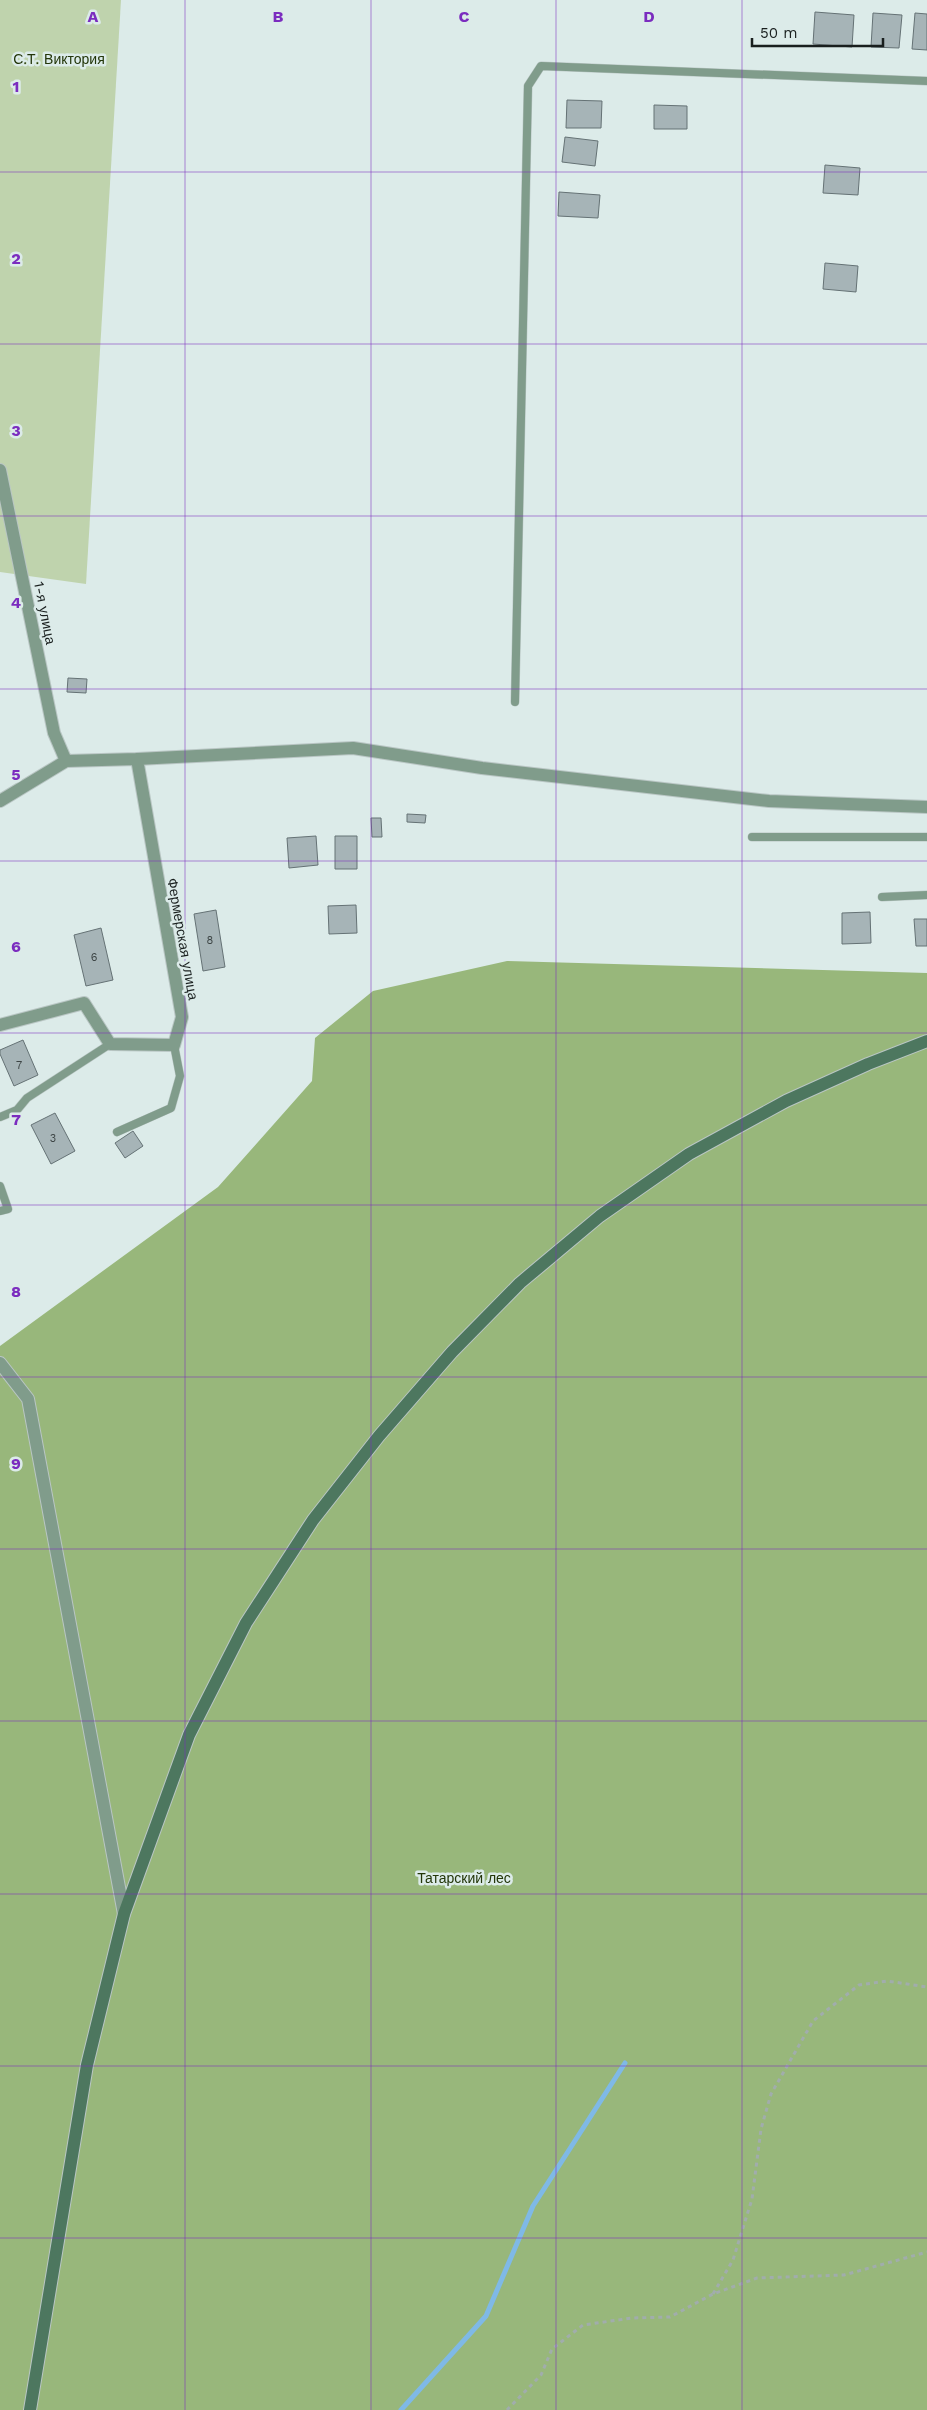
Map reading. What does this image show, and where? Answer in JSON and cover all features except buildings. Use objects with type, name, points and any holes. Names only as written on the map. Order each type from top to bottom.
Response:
[{"type":"main road","points":[[30,2410],[87,2065],[124,1914],[189,1735],[246,1623],[313,1520],[379,1436],[452,1352],[520,1283],[600,1216],[689,1154],[786,1101],[868,1064],[927,1042]]},
{"type":"street","name":"1-я улица","points":[[0,470],[54,733],[66,761]]},
{"type":"street","points":[[0,801],[66,761],[353,748],[482,768],[769,801],[927,807]]},
{"type":"street","name":"Фермерская улица","points":[[137,759],[182,1017],[174,1044]]},
{"type":"street","points":[[0,1025],[84,1003],[110,1044],[174,1044]]},
{"type":"street","points":[[0,1363],[28,1399],[124,1914]]},
{"type":"lane","points":[[515,702],[528,86],[541,66],[927,81]]},
{"type":"lane","points":[[752,837],[927,837]]},
{"type":"lane","points":[[882,897],[927,894]]},
{"type":"lane","points":[[0,1117],[17,1110],[27,1098],[110,1044]]},
{"type":"lane","points":[[117,1132],[170,1108],[180,1076],[174,1044]]},
{"type":"lane","points":[[0,1186],[8,1208],[0,1211]]},
{"type":"path","points":[[713,2294],[733,2260],[752,2199],[761,2129],[771,2094],[813,2021],[859,1985],[887,1981],[927,1986]]},
{"type":"path","points":[[507,2410],[541,2375],[552,2349],[583,2325],[632,2318],[670,2318],[713,2294],[758,2278],[844,2275],[927,2252]]},
{"type":"green space","name":"С.Т. Виктория","points":[[0,0],[121,0],[86,584],[0,572]]},
{"type":"green space","name":"Татарский лес","points":[[507,961],[927,973],[927,2410],[0,2410],[0,1346],[218,1187],[312,1081],[315,1038],[373,991]]},
{"type":"waterway","points":[[401,2410],[486,2316],[533,2206],[625,2063]]}]
